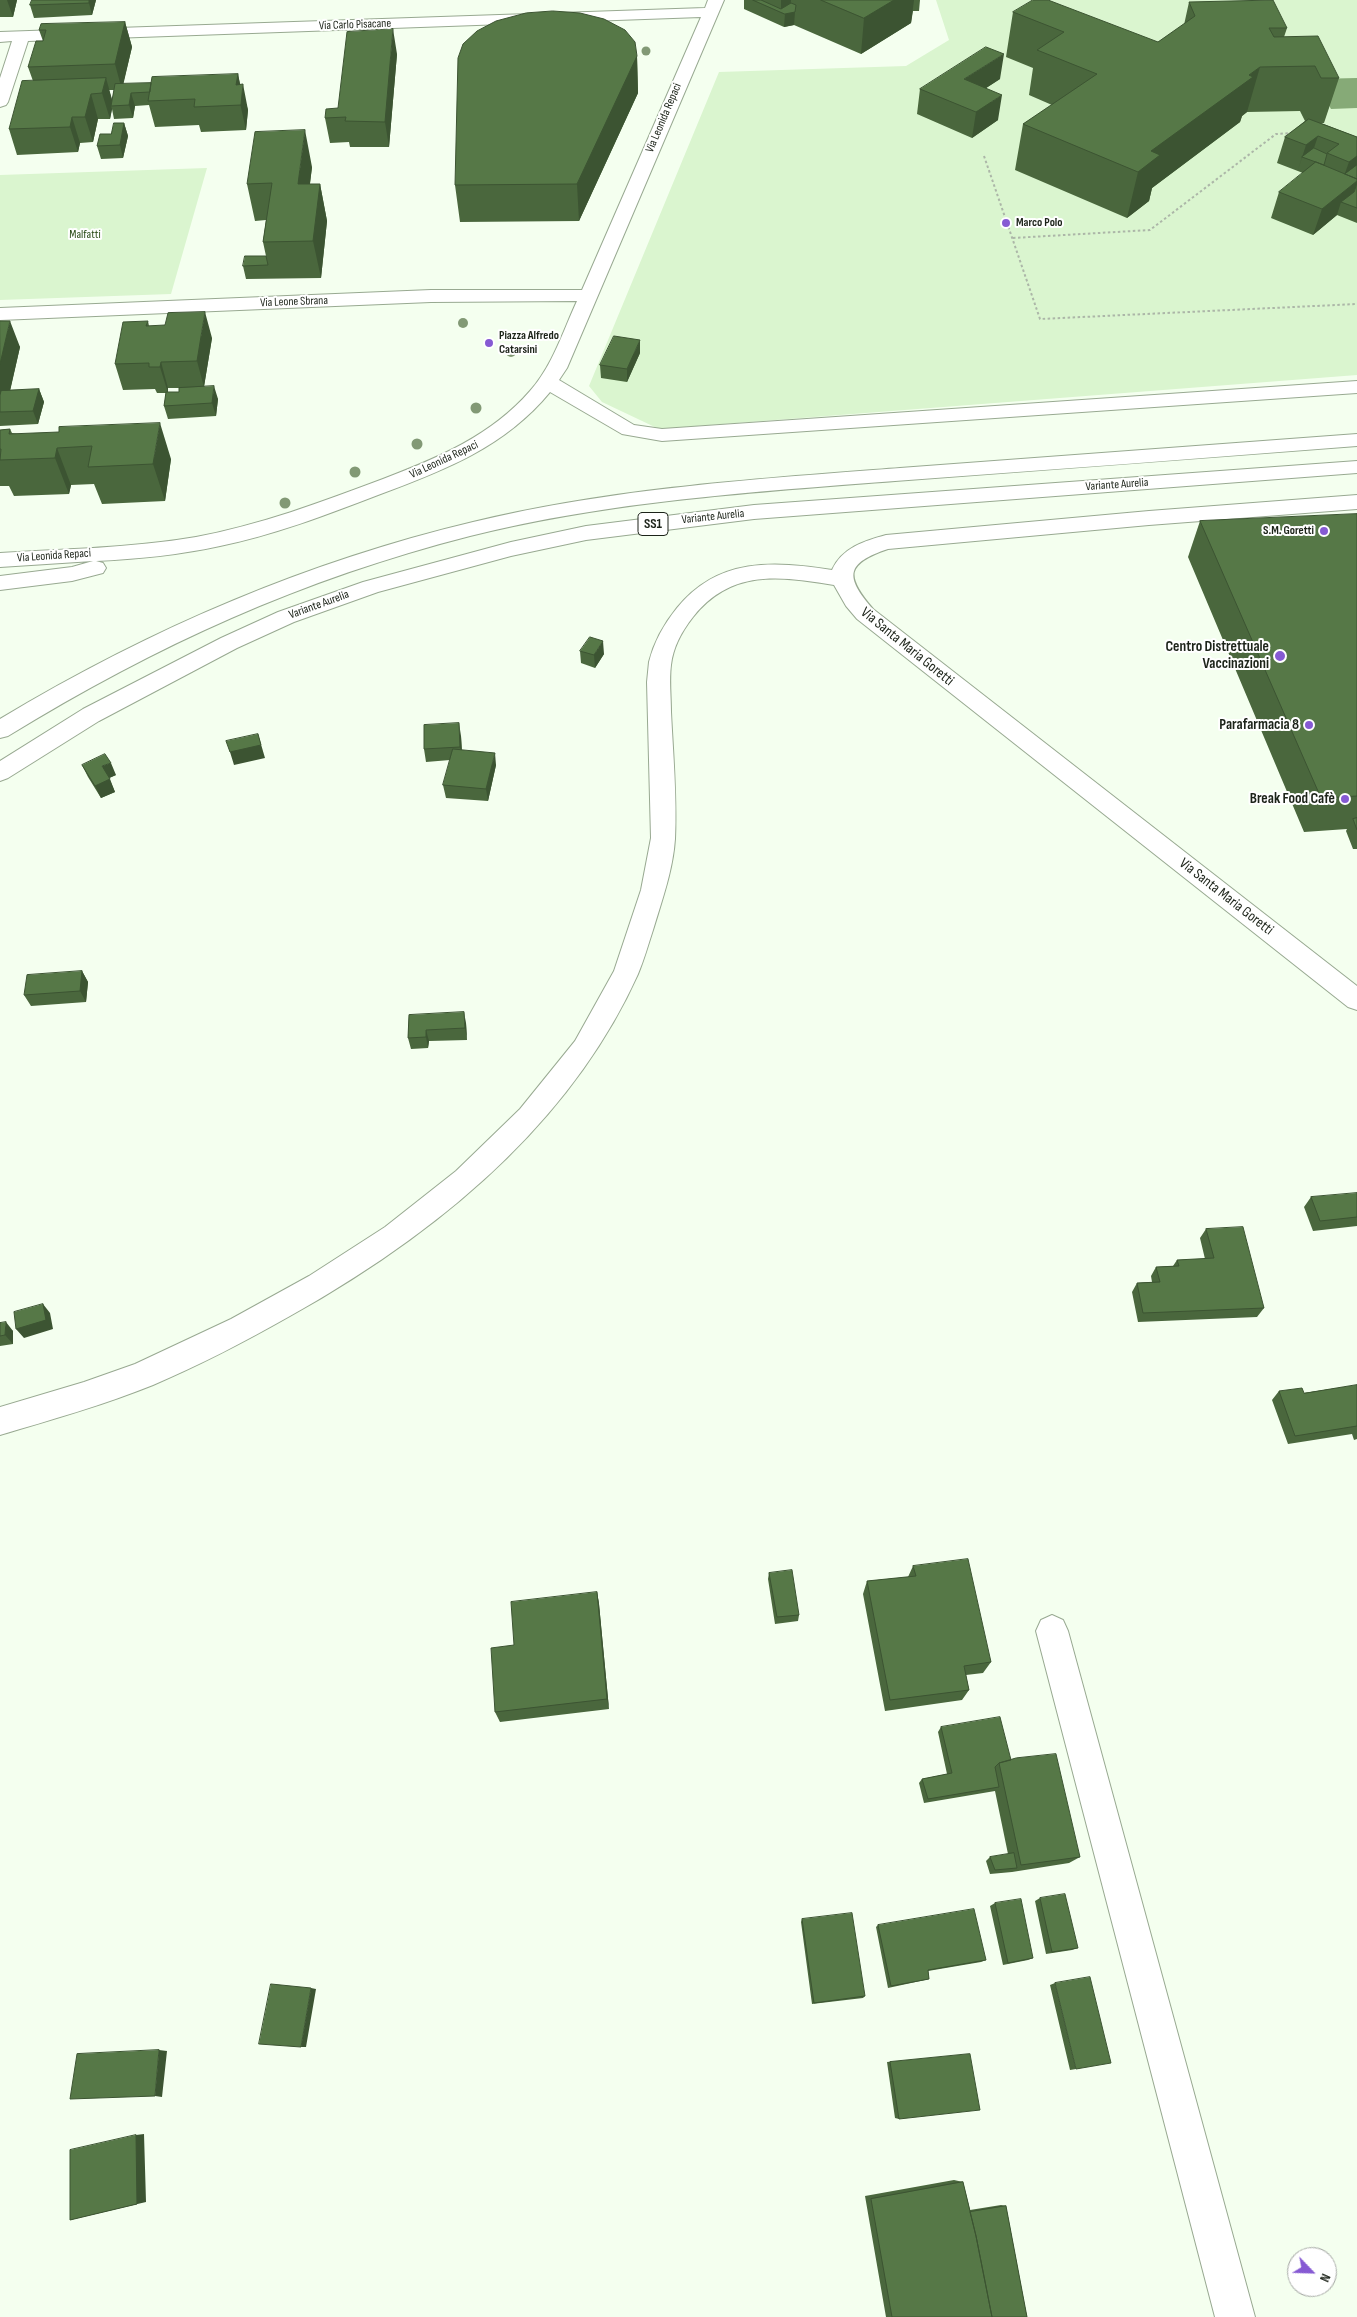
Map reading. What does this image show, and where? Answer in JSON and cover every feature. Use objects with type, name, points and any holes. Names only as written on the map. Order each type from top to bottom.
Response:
[{"type":"main road","name":"Via Carlo Pisacane","points":[[0,37],[713,6]]},
{"type":"main road","name":"Via Leonida Repaci","points":[[0,560],[166,548],[248,532],[309,514],[435,466],[473,448],[495,434],[542,391],[569,343],[713,6]]},
{"type":"main road","points":[[0,102],[22,36]]},
{"type":"main road","name":"Via Leone Sbrana","points":[[0,314],[432,296],[588,295]]},
{"type":"main road","points":[[548,382],[629,430],[662,434],[1357,386]]},
{"type":"main road","name":"Variante Aurelia","points":[[0,730],[122,661],[203,620],[249,600],[317,574],[400,548],[520,518],[592,504],[698,490],[1357,440]]},
{"type":"main road","name":"Variante Aurelia","points":[[0,772],[99,711],[229,643],[286,617],[371,587],[512,548],[586,533],[754,512],[1357,467]]},
{"type":"main road","points":[[0,1421],[53,1406],[163,1366],[259,1319],[342,1272],[415,1222],[466,1180],[526,1122],[581,1053],[608,1011],[643,931],[662,848],[660,661],[679,620],[700,595],[719,581],[738,574],[771,570],[842,579],[842,569],[851,556],[886,542],[1149,518],[1357,502]]},
{"type":"main road","points":[[0,583],[72,574],[166,548]]},
{"type":"main road","name":"Via Santa Maria Goretti","points":[[842,579],[849,595],[865,614],[1357,1000]]},
{"type":"main road","points":[[1052,1631],[1235,2317]]},
{"type":"path","points":[[1013,238],[1150,230],[1276,134],[1293,133]]},
{"type":"path","points":[[984,156],[1040,318],[1357,304]]},
{"type":"green space","name":"Marco Polo","points":[[936,0],[1357,0],[1357,375],[659,429],[602,402],[589,386],[719,72],[906,66],[949,40]]},
{"type":"green space","name":"Malfatti","points":[[207,168],[171,294],[0,300],[0,175]]},
{"type":"shaded area","points":[[1357,78],[1357,108],[1331,109],[1315,79]]},
{"type":"building","points":[[32,0],[89,0],[89,3],[30,5]]},
{"type":"building","points":[[753,0],[761,0],[781,9],[791,3],[796,5],[795,12],[785,14]]},
{"type":"building","points":[[821,0],[894,0],[864,18]]},
{"type":"building","points":[[1033,0],[1048,0],[1158,42],[1195,16],[1189,2],[1273,0],[1287,28],[1269,28],[1274,37],[1318,36],[1339,78],[1321,78],[1315,66],[1260,67],[1249,75],[1253,77],[1151,151],[1160,155],[1138,172],[1023,124],[1097,74],[1037,50],[1064,32],[1013,12]]},
{"type":"building","points":[[553,11],[580,13],[604,19],[625,30],[635,42],[637,56],[577,184],[455,185],[458,58],[463,44],[477,31],[496,21],[526,13]]},
{"type":"building","points":[[125,22],[115,64],[28,67],[36,41],[43,41],[46,30],[39,30],[41,24]]},
{"type":"building","points":[[393,29],[385,122],[345,121],[346,117],[325,118],[326,109],[338,108],[347,32]]},
{"type":"building","points":[[986,47],[1004,54],[964,79],[1002,95],[976,112],[920,89]]},
{"type":"building","points":[[238,74],[236,85],[243,84],[241,105],[194,107],[195,99],[148,101],[152,77]]},
{"type":"building","points":[[106,78],[102,93],[91,94],[85,117],[72,117],[70,127],[9,129],[22,81]]},
{"type":"building","points":[[151,83],[150,92],[131,93],[129,105],[111,106],[115,84]]},
{"type":"building","points":[[1309,119],[1357,137],[1357,156],[1349,162],[1327,153],[1339,144],[1318,136],[1306,145],[1285,137]]},
{"type":"building","points":[[114,123],[124,123],[120,145],[97,146],[100,134],[111,134]]},
{"type":"building","points":[[305,130],[298,184],[320,184],[313,241],[263,242],[272,183],[247,184],[255,132]]},
{"type":"building","points":[[1314,148],[1327,154],[1324,165],[1302,157]]},
{"type":"building","points":[[1316,162],[1357,179],[1357,181],[1322,209],[1279,192]]},
{"type":"building","points":[[1357,165],[1357,179],[1345,174]]},
{"type":"building","points":[[1357,183],[1357,208],[1341,202],[1354,192]]},
{"type":"building","points":[[245,256],[266,256],[268,265],[243,266]]},
{"type":"building","points":[[205,312],[197,361],[161,362],[160,367],[149,367],[149,363],[115,364],[123,322],[148,321],[146,326],[165,325],[168,313]]},
{"type":"building","points":[[0,321],[10,321],[0,364]]},
{"type":"building","points":[[614,336],[640,340],[627,369],[600,365]]},
{"type":"building","points":[[214,386],[212,403],[164,406],[166,392],[179,392],[179,388]]},
{"type":"building","points":[[39,389],[33,411],[0,412],[1,391]]},
{"type":"building","points":[[160,423],[153,464],[88,467],[92,446],[57,448],[55,458],[0,460],[0,430],[10,429],[9,434],[59,432],[59,427]]},
{"type":"building","points":[[1357,514],[1357,796],[1321,798],[1200,521]]},
{"type":"building","points":[[590,637],[603,641],[594,655],[580,651]]},
{"type":"building","points":[[459,723],[460,747],[424,749],[424,725]]},
{"type":"building","points":[[258,734],[261,745],[230,752],[226,741]]},
{"type":"building","points":[[453,749],[495,753],[486,789],[443,785]]},
{"type":"building","points":[[105,754],[111,763],[102,766],[110,779],[95,786],[82,765]]},
{"type":"building","points":[[1357,818],[1357,830],[1353,819]]},
{"type":"building","points":[[82,971],[80,991],[24,995],[27,975]]},
{"type":"building","points":[[464,1012],[465,1028],[426,1030],[426,1037],[408,1038],[409,1015]]},
{"type":"building","points":[[1357,1193],[1357,1217],[1320,1221],[1311,1197]]},
{"type":"building","points":[[1243,1227],[1264,1308],[1143,1313],[1137,1283],[1160,1282],[1156,1267],[1179,1266],[1177,1260],[1214,1258],[1206,1229]]},
{"type":"building","points":[[43,1304],[46,1320],[16,1329],[14,1312]]},
{"type":"building","points":[[6,1322],[5,1335],[0,1336],[0,1323]]},
{"type":"building","points":[[1357,1385],[1357,1426],[1295,1436],[1279,1391],[1302,1388],[1304,1393]]},
{"type":"building","points":[[968,1559],[991,1662],[964,1666],[969,1690],[890,1700],[867,1581],[916,1576],[913,1566]]},
{"type":"building","points":[[792,1570],[799,1615],[777,1617],[769,1573]]},
{"type":"building","points":[[597,1592],[607,1699],[495,1712],[491,1648],[514,1645],[511,1602]]},
{"type":"building","points":[[1000,1717],[1011,1760],[999,1763],[995,1767],[999,1787],[928,1799],[922,1779],[952,1773],[941,1727]]},
{"type":"building","points":[[1056,1754],[1080,1857],[1021,1865],[999,1763],[1016,1758]]},
{"type":"building","points":[[1014,1853],[1017,1868],[995,1870],[990,1857]]},
{"type":"building","points":[[1065,1894],[1078,1948],[1052,1952],[1040,1898]]},
{"type":"building","points":[[1021,1899],[1033,1958],[1008,1963],[995,1903]]},
{"type":"building","points":[[974,1909],[986,1960],[928,1970],[929,1979],[891,1986],[878,1925]]},
{"type":"building","points":[[852,1913],[865,1996],[814,2003],[802,1919]]},
{"type":"building","points":[[1090,1977],[1111,2063],[1076,2069],[1055,1983]]},
{"type":"building","points":[[271,1984],[311,1988],[301,2047],[259,2044]]},
{"type":"building","points":[[159,2050],[155,2096],[70,2099],[77,2054]]},
{"type":"building","points":[[970,2054],[980,2110],[899,2119],[890,2062]]},
{"type":"building","points":[[136,2135],[137,2204],[70,2220],[70,2150]]},
{"type":"building","points":[[963,2182],[992,2317],[892,2317],[871,2199]]},
{"type":"building","points":[[1006,2206],[1027,2317],[992,2317],[970,2212]]},
{"type":"place","name":"Marco Polo","points":[[1006,223]]},
{"type":"place","name":"Piazza Alfredo Catarsini","points":[[489,343]]},
{"type":"place","name":"S.M. Goretti","points":[[1324,531]]},
{"type":"place","name":"Centro Distrettuale Vaccinazioni","points":[[1280,656]]},
{"type":"place","name":"Parafarmacia 8","points":[[1309,725]]},
{"type":"place","name":"Break Food Cafè","points":[[1345,799]]}]
